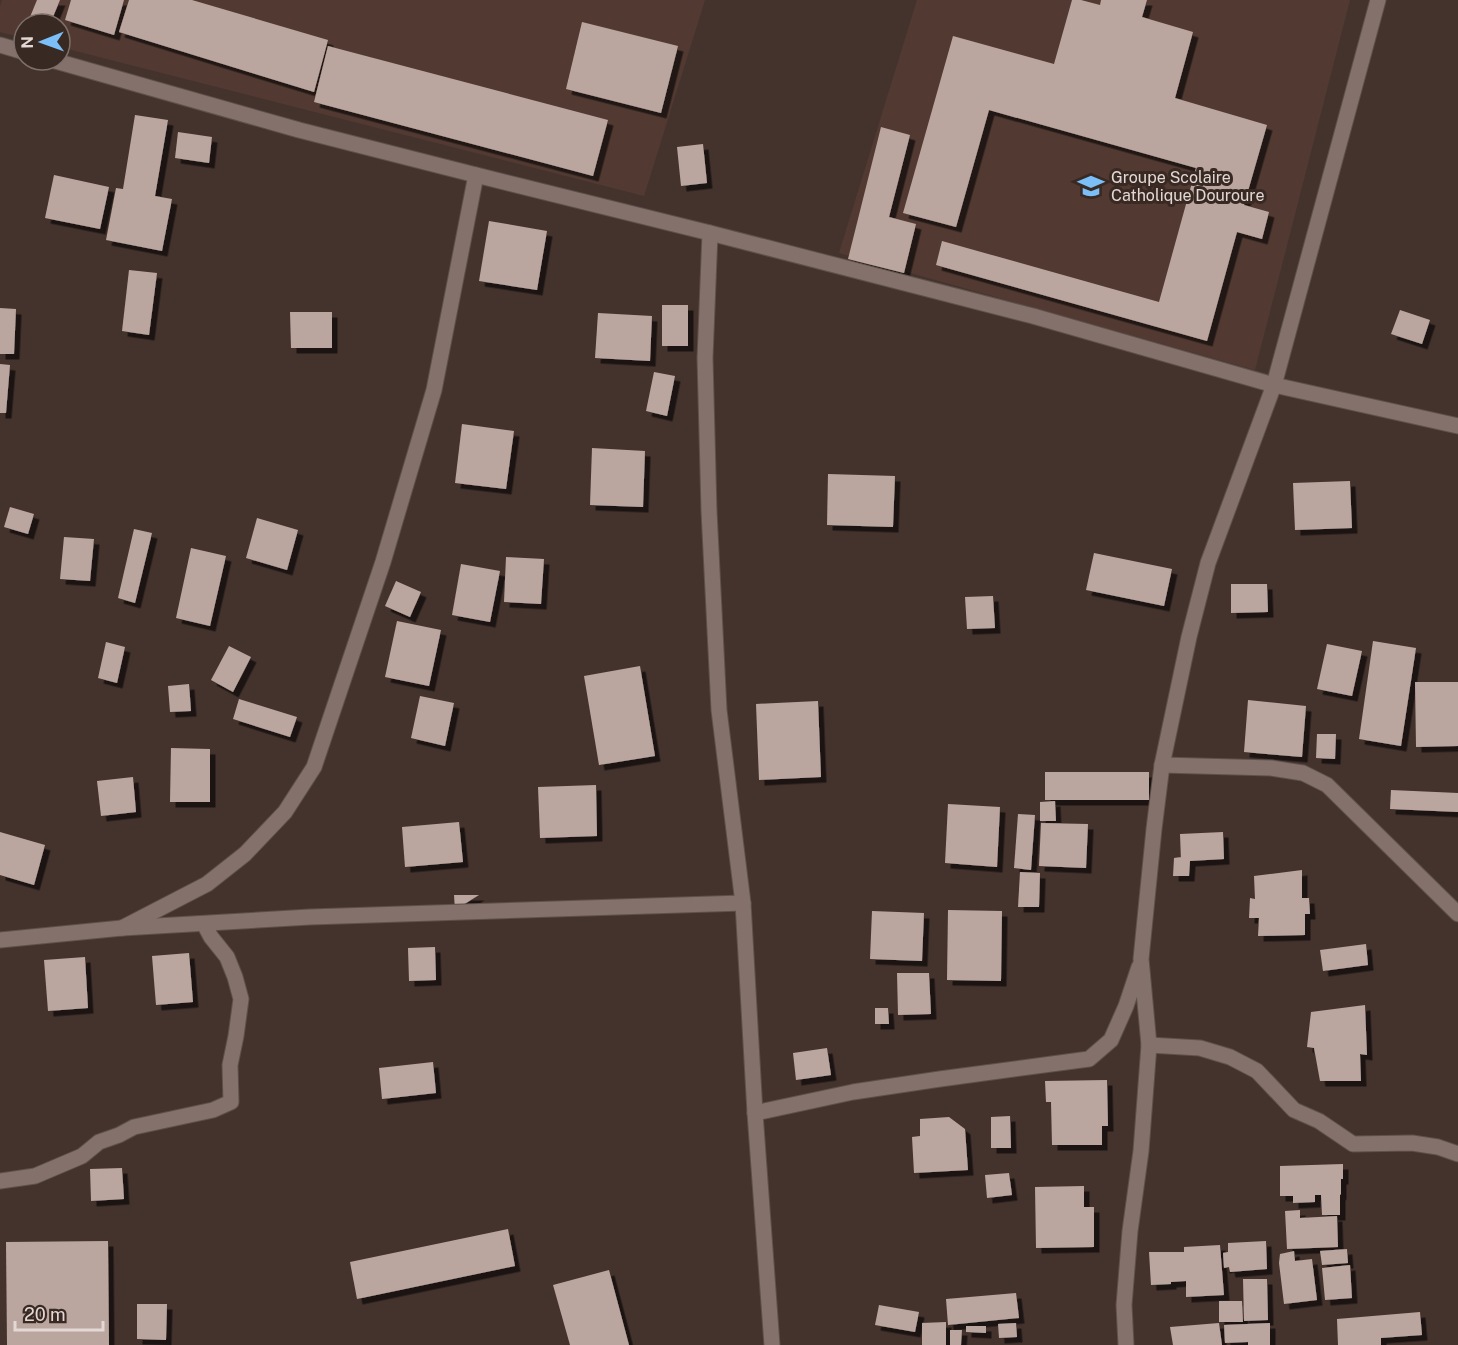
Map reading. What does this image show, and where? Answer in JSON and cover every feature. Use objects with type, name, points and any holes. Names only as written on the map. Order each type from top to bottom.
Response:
[{"type":"street","points":[[1126,1345],[1124,1305],[1130,1231],[1141,1151],[1149,1045],[1141,959],[1162,765],[1189,637],[1208,563],[1274,384],[1378,0]]},
{"type":"street","points":[[72,66],[299,130],[1033,316],[1274,384],[1458,426]]},
{"type":"street","points":[[122,928],[207,884],[245,854],[285,812],[314,767],[383,562],[434,390],[476,176]]},
{"type":"street","points":[[710,233],[705,358],[719,710],[743,903],[772,1345]]},
{"type":"street","points":[[1162,765],[1271,768],[1303,772],[1327,785],[1458,914]]},
{"type":"street","points":[[0,940],[122,928],[310,917],[743,903]]},
{"type":"street","points":[[0,1181],[35,1176],[82,1156],[99,1142],[118,1136],[134,1127],[213,1110],[231,1102],[230,1065],[241,999],[227,957],[204,924]]},
{"type":"street","points":[[755,1113],[853,1092],[1089,1059],[1111,1040],[1126,1006],[1141,959]]},
{"type":"street","points":[[1149,1045],[1200,1048],[1230,1057],[1257,1071],[1294,1110],[1319,1121],[1353,1144],[1412,1143],[1438,1147],[1458,1154]]},
{"type":"shaded area","points":[[2,0],[705,0],[644,196],[72,50],[72,12],[12,12],[12,35],[0,32]]},
{"type":"shaded area","points":[[917,0],[1350,0],[1255,370],[839,253]]},
{"type":"building","points":[[37,0],[60,0],[55,12],[32,12]]},
{"type":"building","points":[[71,0],[124,0],[114,35],[72,22],[72,12],[67,12]]},
{"type":"building","points":[[129,0],[192,0],[328,40],[314,92],[119,32]]},
{"type":"building","points":[[1072,0],[1100,5],[1101,0],[1147,0],[1142,17],[1193,32],[1175,98],[1267,125],[1244,205],[1269,212],[1262,239],[1237,232],[1207,341],[936,265],[942,241],[1159,302],[1196,168],[989,110],[956,227],[903,213],[953,36],[1054,64]]},
{"type":"building","points":[[582,22],[678,46],[661,113],[566,89]]},
{"type":"building","points":[[328,46],[608,120],[593,176],[314,102]]},
{"type":"building","points":[[135,115],[168,120],[155,196],[172,199],[162,251],[106,240],[116,188],[123,189]]},
{"type":"building","points":[[881,127],[910,135],[889,217],[916,224],[904,273],[848,259]]},
{"type":"building","points":[[178,132],[212,137],[209,163],[175,158]]},
{"type":"building","points":[[703,144],[707,183],[681,186],[677,147]]},
{"type":"building","points":[[54,175],[109,187],[100,229],[45,218]]},
{"type":"building","points":[[489,221],[547,231],[537,290],[479,281]]},
{"type":"building","points":[[129,270],[157,273],[149,335],[122,331]]},
{"type":"building","points":[[662,305],[688,305],[688,346],[662,346]]},
{"type":"building","points":[[0,308],[16,309],[14,354],[0,354]]},
{"type":"building","points":[[1400,310],[1430,320],[1422,344],[1391,334]]},
{"type":"building","points":[[290,312],[332,312],[332,348],[291,348]]},
{"type":"building","points":[[598,313],[652,316],[650,361],[595,358]]},
{"type":"building","points":[[0,364],[10,365],[6,413],[0,413]]},
{"type":"building","points":[[654,372],[675,376],[667,416],[646,411]]},
{"type":"building","points":[[462,424],[514,431],[506,489],[455,483]]},
{"type":"building","points":[[592,448],[645,451],[643,507],[590,505]]},
{"type":"building","points":[[828,474],[895,476],[893,527],[827,525]]},
{"type":"building","points":[[1350,481],[1352,528],[1295,530],[1293,483]]},
{"type":"building","points":[[10,507],[34,514],[28,534],[4,527]]},
{"type":"building","points":[[257,518],[298,530],[287,570],[246,558]]},
{"type":"building","points":[[134,529],[152,533],[135,603],[118,598]]},
{"type":"building","points":[[64,537],[94,539],[90,581],[60,579]]},
{"type":"building","points":[[191,548],[226,556],[210,626],[176,618]]},
{"type":"building","points":[[1094,553],[1172,569],[1164,606],[1086,590]]},
{"type":"building","points":[[506,557],[544,559],[541,604],[504,602]]},
{"type":"building","points":[[461,564],[500,571],[490,622],[452,615]]},
{"type":"building","points":[[396,581],[421,592],[410,617],[385,606]]},
{"type":"building","points":[[1231,584],[1267,584],[1268,612],[1231,613]]},
{"type":"building","points":[[993,596],[995,628],[967,629],[965,597]]},
{"type":"building","points":[[397,621],[441,630],[429,686],[385,677]]},
{"type":"building","points":[[1373,641],[1416,648],[1401,746],[1359,739]]},
{"type":"building","points":[[106,642],[125,647],[117,683],[98,678]]},
{"type":"building","points":[[1327,644],[1362,651],[1352,696],[1317,689]]},
{"type":"building","points":[[229,646],[251,657],[233,692],[211,680]]},
{"type":"building","points":[[640,666],[655,756],[599,765],[584,676]]},
{"type":"building","points":[[1415,682],[1458,682],[1458,746],[1416,747]]},
{"type":"building","points":[[189,684],[191,711],[170,712],[168,686]]},
{"type":"building","points":[[420,696],[454,703],[445,746],[411,738]]},
{"type":"building","points":[[239,699],[297,717],[290,737],[233,719]]},
{"type":"building","points":[[1248,700],[1306,706],[1302,757],[1244,752]]},
{"type":"building","points":[[818,701],[821,777],[759,780],[756,704]]},
{"type":"building","points":[[1317,734],[1336,734],[1335,759],[1316,758]]},
{"type":"building","points":[[171,748],[210,749],[210,802],[170,802]]},
{"type":"building","points":[[1045,772],[1149,772],[1149,800],[1045,800]]},
{"type":"building","points":[[133,777],[136,812],[101,816],[97,781]]},
{"type":"building","points":[[596,785],[597,836],[540,838],[538,787]]},
{"type":"building","points":[[1391,790],[1458,793],[1458,812],[1390,809]]},
{"type":"building","points":[[1055,801],[1056,821],[1040,821],[1040,802]]},
{"type":"building","points":[[948,804],[1000,807],[997,867],[945,863]]},
{"type":"building","points":[[1018,814],[1035,815],[1031,870],[1014,868]]},
{"type":"building","points":[[459,822],[463,862],[405,867],[402,827]]},
{"type":"building","points":[[1041,823],[1088,824],[1086,868],[1039,866]]},
{"type":"building","points":[[0,832],[45,845],[34,885],[0,875]]},
{"type":"building","points":[[1223,832],[1224,859],[1190,861],[1189,876],[1173,876],[1174,858],[1181,857],[1180,834]]},
{"type":"building","points":[[1302,870],[1302,898],[1309,898],[1310,914],[1305,914],[1305,935],[1258,936],[1259,918],[1249,918],[1250,898],[1255,899],[1254,876]]},
{"type":"building","points":[[1020,872],[1040,873],[1039,907],[1018,907]]},
{"type":"building","points":[[454,895],[479,895],[455,910]]},
{"type":"building","points":[[948,910],[1002,911],[1001,981],[947,980]]},
{"type":"building","points":[[872,911],[924,913],[922,961],[870,959]]},
{"type":"building","points":[[1366,944],[1368,965],[1323,971],[1320,950]]},
{"type":"building","points":[[435,947],[436,980],[409,981],[408,948]]},
{"type":"building","points":[[189,953],[193,1002],[156,1005],[152,956]]},
{"type":"building","points":[[85,957],[88,1008],[48,1011],[44,960]]},
{"type":"building","points":[[897,973],[929,973],[931,1014],[898,1015]]},
{"type":"building","points":[[1365,1005],[1367,1055],[1360,1054],[1361,1081],[1320,1081],[1314,1048],[1307,1047],[1311,1012]]},
{"type":"building","points":[[875,1008],[888,1008],[889,1024],[875,1024]]},
{"type":"building","points":[[827,1048],[831,1075],[796,1080],[793,1053]]},
{"type":"building","points":[[433,1062],[436,1093],[382,1099],[379,1068]]},
{"type":"building","points":[[1107,1080],[1108,1126],[1102,1126],[1102,1145],[1052,1145],[1051,1102],[1046,1102],[1045,1081]]},
{"type":"building","points":[[1010,1116],[1011,1148],[991,1148],[991,1117]]},
{"type":"building","points":[[949,1117],[965,1129],[968,1170],[914,1173],[912,1137],[920,1136],[920,1119]]},
{"type":"building","points":[[1343,1164],[1340,1215],[1322,1215],[1321,1195],[1315,1195],[1315,1202],[1293,1203],[1293,1196],[1280,1196],[1280,1166]]},
{"type":"building","points":[[122,1168],[124,1199],[91,1201],[90,1169]]},
{"type":"building","points":[[1009,1173],[1012,1195],[987,1198],[985,1175]]},
{"type":"building","points":[[1084,1186],[1084,1207],[1094,1207],[1094,1247],[1036,1248],[1035,1187]]},
{"type":"building","points":[[1300,1210],[1300,1218],[1337,1216],[1338,1247],[1287,1249],[1285,1211]]},
{"type":"building","points":[[508,1229],[515,1266],[357,1299],[350,1262]]},
{"type":"building","points":[[108,1241],[109,1345],[7,1345],[6,1242]]},
{"type":"building","points":[[1266,1241],[1267,1269],[1230,1272],[1229,1267],[1224,1268],[1223,1253],[1228,1252],[1228,1243]]},
{"type":"building","points":[[1220,1245],[1224,1295],[1186,1297],[1186,1281],[1171,1282],[1171,1284],[1151,1285],[1149,1252],[1184,1252],[1184,1247]]},
{"type":"building","points":[[1347,1249],[1348,1263],[1322,1265],[1320,1251]]},
{"type":"building","points":[[1294,1251],[1295,1261],[1312,1259],[1317,1300],[1284,1304],[1280,1254]]},
{"type":"building","points":[[1350,1265],[1352,1298],[1325,1300],[1322,1268]]},
{"type":"building","points":[[609,1270],[629,1345],[570,1345],[553,1285]]},
{"type":"building","points":[[1243,1279],[1267,1279],[1268,1320],[1244,1321]]},
{"type":"building","points":[[1016,1293],[1019,1318],[948,1325],[946,1299]]},
{"type":"building","points":[[1219,1301],[1242,1301],[1243,1322],[1219,1322]]},
{"type":"building","points":[[137,1304],[167,1304],[166,1340],[137,1339]]},
{"type":"building","points":[[879,1305],[919,1312],[915,1332],[875,1325]]},
{"type":"building","points":[[1420,1312],[1422,1335],[1381,1338],[1381,1345],[1338,1345],[1337,1319]]},
{"type":"building","points":[[946,1322],[946,1345],[922,1345],[922,1323]]},
{"type":"building","points":[[1016,1323],[1017,1337],[999,1338],[998,1324]]},
{"type":"building","points":[[1219,1323],[1222,1345],[1173,1345],[1170,1327]]},
{"type":"building","points":[[1270,1323],[1270,1345],[1248,1345],[1248,1342],[1225,1343],[1224,1325]]},
{"type":"building","points":[[966,1326],[986,1326],[986,1333],[966,1332]]},
{"type":"building","points":[[950,1330],[962,1330],[961,1345],[950,1345]]},
{"type":"place","name":"Groupe Scolaire Catholique Douroure","points":[[1091,186]]}]
